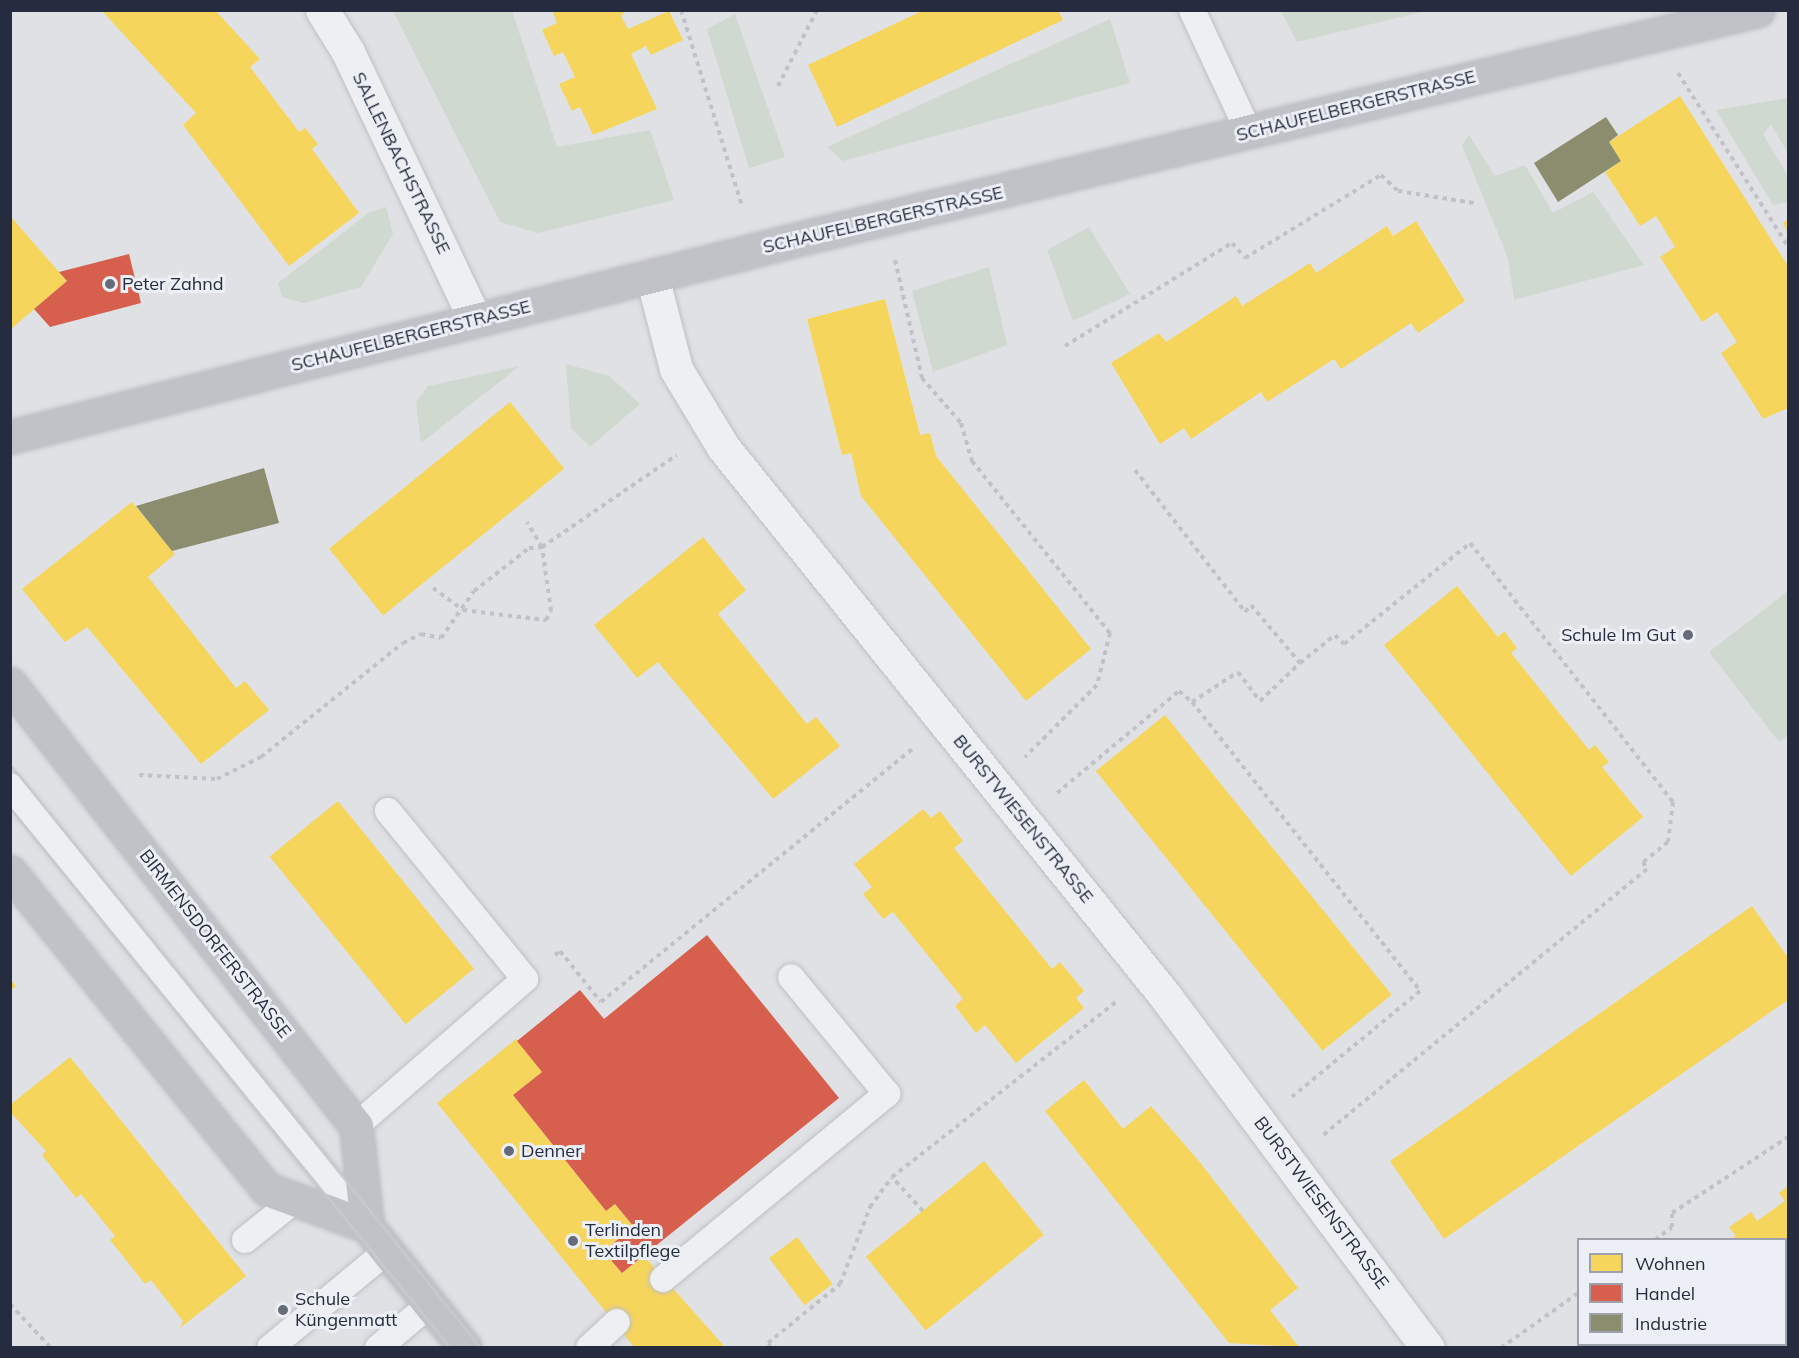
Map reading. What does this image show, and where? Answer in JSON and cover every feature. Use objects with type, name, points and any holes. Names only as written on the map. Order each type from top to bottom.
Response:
[{"type":"street","name":"SALLENBACHSTRASSE","points":[[322,10],[348,52],[475,320]]},
{"type":"street","name":"SCHAUFELBERGERSTRASSE","points":[[10,437],[884,219],[1758,10]]},
{"type":"street","name":"BURSTWIESENSTRASSE","points":[[652,276],[675,369],[688,396],[723,447],[1166,997],[1428,1347]]},
{"type":"street","name":"BIRMENSDORFERSTRASSE","points":[[10,684],[357,1126]]},
{"type":"street","points":[[10,873],[267,1189],[377,1238],[465,1347]]},
{"type":"street","points":[[357,1126],[377,1238]]},
{"type":"lane","points":[[1192,10],[1249,132]]},
{"type":"lane","points":[[10,786],[377,1238],[270,1347]]},
{"type":"lane","points":[[357,1126],[525,979],[388,811]]},
{"type":"lane","points":[[663,1279],[887,1094],[791,977]]},
{"type":"lane","points":[[245,1240],[295,1200]]},
{"type":"lane","points":[[378,1347],[430,1304]]},
{"type":"lane","points":[[589,1347],[616,1322]]},
{"type":"path","points":[[681,10],[742,206]]},
{"type":"path","points":[[778,86],[817,10]]},
{"type":"path","points":[[1672,62],[1788,246]]},
{"type":"path","points":[[1065,346],[1232,243],[1245,258],[1381,175],[1398,191],[1474,203]]},
{"type":"path","points":[[884,219],[922,378],[961,423],[972,461],[1110,633],[1097,685],[1016,767]]},
{"type":"path","points":[[138,775],[217,779],[261,757],[403,643],[421,634],[441,638],[463,610],[474,591],[529,548],[542,547],[686,448]]},
{"type":"path","points":[[1135,470],[1245,612],[1251,605],[1300,663]]},
{"type":"path","points":[[433,588],[463,610],[546,620],[551,611],[542,547],[527,522]]},
{"type":"path","points":[[1192,702],[1238,672],[1260,701],[1300,663],[1335,635],[1344,644],[1470,543],[1674,802],[1668,842],[1643,862],[1647,869],[1314,1142]]},
{"type":"path","points":[[1053,796],[1179,691],[1192,702],[1420,991],[1284,1104]]},
{"type":"path","points":[[563,956],[601,1002],[946,723]]},
{"type":"path","points":[[771,1347],[768,1343],[840,1284],[870,1207],[892,1177],[1124,996]]},
{"type":"path","points":[[1656,1238],[1672,1227],[1672,1213],[1788,1137]]},
{"type":"path","points":[[892,1177],[923,1211]]},
{"type":"path","points":[[1501,1347],[1577,1294]]},
{"type":"path","points":[[10,1304],[51,1347]]},
{"type":"shaded area","points":[[393,11],[512,11],[557,147],[650,130],[674,200],[538,233],[500,222]]},
{"type":"shaded area","points":[[1281,11],[1426,11],[1297,42]]},
{"type":"shaded area","points":[[735,14],[785,157],[749,168],[707,29]]},
{"type":"shaded area","points":[[1110,19],[1130,83],[843,161],[827,147]]},
{"type":"shaded area","points":[[1788,98],[1788,153],[1771,125],[1763,134],[1788,176],[1788,202],[1773,205],[1716,110]]},
{"type":"shaded area","points":[[1469,135],[1495,176],[1525,165],[1553,213],[1593,192],[1644,265],[1514,300],[1508,258],[1462,145]]},
{"type":"shaded area","points":[[386,207],[393,234],[361,287],[304,303],[282,297],[278,283],[370,212]]},
{"type":"shaded area","points":[[1089,227],[1130,294],[1073,321],[1047,250]]},
{"type":"shaded area","points":[[989,267],[1007,345],[933,372],[912,291]]},
{"type":"shaded area","points":[[566,364],[609,376],[640,404],[590,447],[571,428]]},
{"type":"shaded area","points":[[520,366],[421,443],[416,402],[428,386]]},
{"type":"shaded area","points":[[1788,591],[1788,735],[1779,742],[1709,652]]},
{"type":"building: Wohnen","points":[[101,10],[215,10],[260,59],[250,67],[299,132],[305,128],[318,144],[312,149],[359,213],[289,266],[183,125],[196,113]]},
{"type":"building: Wohnen","points":[[552,10],[627,10],[621,16],[628,29],[669,11],[683,40],[651,55],[646,46],[631,54],[657,109],[593,135],[580,107],[572,111],[559,84],[575,77],[563,52],[554,56],[542,30],[557,23]]},
{"type":"building: Wohnen","points":[[924,10],[1058,10],[1063,20],[837,127],[808,65]]},
{"type":"building: Wohnen","points":[[1680,96],[1788,266],[1788,408],[1763,419],[1721,353],[1737,342],[1717,312],[1702,322],[1660,257],[1675,247],[1656,216],[1640,226],[1605,172],[1621,161],[1609,142]]},
{"type":"building: Wohnen","points":[[10,216],[67,281],[10,330]]},
{"type":"building: Wohnen","points":[[1788,219],[1788,232],[1783,223]]},
{"type":"building: Wohnen","points":[[1416,221],[1465,301],[1418,333],[1411,323],[1341,369],[1334,359],[1267,402],[1261,392],[1191,439],[1184,428],[1160,444],[1111,363],[1159,333],[1166,342],[1236,296],[1242,306],[1310,263],[1316,273],[1387,226],[1393,236]]},
{"type":"building: Wohnen","points":[[885,299],[920,435],[930,433],[936,456],[1091,649],[1026,701],[861,496],[851,453],[842,455],[807,319]]},
{"type":"building: Wohnen","points":[[510,402],[564,469],[383,615],[329,549]]},
{"type":"building: Wohnen","points":[[132,502],[175,554],[148,577],[236,688],[245,681],[269,710],[201,764],[87,627],[65,642],[22,589]]},
{"type":"building: Wohnen","points":[[703,537],[746,590],[718,614],[807,724],[816,717],[840,746],[773,799],[658,662],[637,678],[594,625]]},
{"type":"building: Wohnen","points":[[1457,586],[1498,637],[1504,631],[1517,648],[1511,653],[1589,750],[1595,745],[1609,762],[1602,767],[1643,817],[1571,876],[1384,645]]},
{"type":"building: Wohnen","points":[[1165,715],[1392,995],[1322,1051],[1096,771]]},
{"type":"building: Wohnen","points":[[338,801],[474,969],[406,1024],[270,856]]},
{"type":"building: Wohnen","points":[[923,809],[931,818],[940,811],[963,841],[954,848],[1052,969],[1060,962],[1084,991],[1076,998],[1084,1008],[1016,1063],[985,1025],[976,1033],[955,1006],[963,999],[893,912],[883,919],[863,894],[872,887],[854,864]]},
{"type":"building: Wohnen","points":[[1752,906],[1788,958],[1788,1000],[1444,1239],[1390,1161]]},
{"type":"building: Wohnen","points":[[10,979],[16,986],[10,991]]},
{"type":"building: Wohnen","points":[[516,1039],[542,1072],[513,1095],[606,1211],[615,1204],[634,1227],[603,1251],[622,1273],[644,1256],[725,1347],[634,1347],[437,1103]]},
{"type":"building: Wohnen","points":[[70,1057],[246,1276],[180,1328],[183,1321],[151,1280],[145,1284],[110,1240],[115,1236],[81,1194],[76,1198],[42,1155],[46,1151],[10,1112],[10,1105]]},
{"type":"building: Wohnen","points":[[1084,1080],[1123,1129],[1151,1106],[1198,1160],[1298,1288],[1270,1310],[1299,1347],[1229,1343],[1045,1111]]},
{"type":"building: Wohnen","points":[[984,1161],[1044,1235],[926,1330],[866,1257]]},
{"type":"building: Wohnen","points":[[1788,1186],[1787,1333],[1787,1238],[1732,1238],[1736,1236],[1729,1227],[1751,1212],[1757,1221],[1785,1201],[1779,1193]]},
{"type":"building: Wohnen","points":[[797,1237],[833,1284],[805,1305],[769,1258]]},
{"type":"building: Wohnen","points":[[1581,1346],[1637,1346],[1579,1347]]},
{"type":"building: Handel","points":[[129,254],[141,303],[50,327],[34,309],[67,281],[59,272]]},
{"type":"building: Handel","points":[[707,935],[839,1098],[622,1273],[603,1251],[634,1227],[615,1204],[606,1211],[513,1095],[542,1072],[517,1041],[580,990],[604,1019]]},
{"type":"building: Industrie","points":[[1606,117],[1618,135],[1609,142],[1621,161],[1558,202],[1534,163]]},
{"type":"building: Industrie","points":[[264,468],[279,523],[172,551],[136,506]]},
{"type":"tram line","points":[[10,764],[481,1348]]},
{"type":"tram line","points":[[10,807],[451,1348]]},
{"type":"place","name":"Peter Zahnd","points":[[110,284]]},
{"type":"place","name":"Schule Im Gut","points":[[1688,635]]},
{"type":"place","name":"Denner","points":[[509,1151]]},
{"type":"place","name":"Terlinden Textilpflege","points":[[573,1241]]},
{"type":"place","name":"Schule Küngenmatt","points":[[283,1310]]}]
